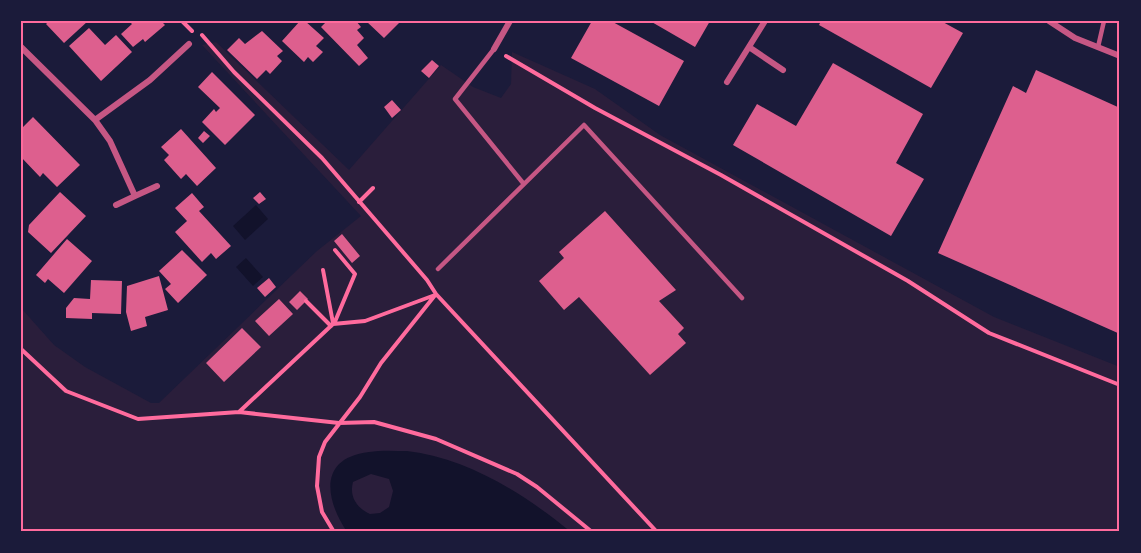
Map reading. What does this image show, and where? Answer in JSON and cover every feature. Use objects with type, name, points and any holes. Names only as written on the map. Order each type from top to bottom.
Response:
[{"type":"street","points":[[494,49],[510,21]]},
{"type":"street","points":[[727,82],[765,21]]},
{"type":"street","points":[[1049,21],[1075,38],[1120,56]]},
{"type":"street","points":[[94,120],[150,80],[189,44]]},
{"type":"street","points":[[21,47],[94,120],[110,141],[135,196]]},
{"type":"street","points":[[749,47],[783,69]]},
{"type":"street","points":[[116,205],[158,186]]},
{"type":"lane","points":[[1098,47],[1104,21]]},
{"type":"lane","points":[[494,49],[455,99],[523,183]]},
{"type":"lane","points":[[438,269],[584,125],[742,298]]},
{"type":"path","points":[[182,21],[190,29],[202,35],[234,72],[322,158],[427,280],[436,294],[657,532]]},
{"type":"path","points":[[494,49],[595,108],[721,175],[898,276],[989,333],[1120,385]]},
{"type":"path","points":[[359,202],[373,188]]},
{"type":"path","points":[[239,412],[332,325],[355,274],[335,250]]},
{"type":"path","points":[[323,270],[332,325]]},
{"type":"path","points":[[306,301],[332,325],[365,321],[436,294]]},
{"type":"path","points":[[334,532],[322,512],[317,472],[325,441],[360,397],[381,363],[436,294]]},
{"type":"path","points":[[21,349],[66,391],[138,419],[239,412],[339,423],[374,422],[436,439],[491,461],[537,487],[592,532]]},
{"type":"shaded area","points":[[216,42],[349,170],[441,65],[473,87],[501,98],[511,84],[512,52],[595,89],[660,135],[994,317],[1120,367],[1120,532],[21,532],[21,308],[54,345],[85,367],[151,403],[159,403],[317,251],[361,216],[202,45]]},
{"type":"shaded area","points":[[256,205],[268,219],[245,240],[233,226]]},
{"type":"shaded area","points":[[246,258],[263,277],[253,286],[236,267]]},
{"type":"shaded area","points":[[374,451],[407,451],[452,461],[494,480],[534,504],[571,532],[347,532],[334,506],[331,494],[334,471],[341,462],[353,456]],"holes":[[[371,474],[389,479],[393,491],[389,507],[380,513],[370,514],[361,509],[353,497],[353,482]]]},
{"type":"building","points":[[49,21],[88,21],[64,43],[46,24]]},
{"type":"building","points":[[129,21],[161,21],[165,25],[145,42],[143,39],[133,47],[121,34],[132,24]]},
{"type":"building","points":[[300,21],[305,21],[324,38],[316,46],[323,52],[313,62],[308,57],[304,62],[282,41]]},
{"type":"building","points":[[327,21],[356,21],[361,27],[357,30],[364,38],[357,45],[368,58],[359,66],[321,27]]},
{"type":"building","points":[[366,21],[401,21],[384,38]]},
{"type":"building","points":[[592,21],[611,21],[684,61],[659,106],[571,58]]},
{"type":"building","points":[[650,21],[710,21],[695,47]]},
{"type":"building","points":[[821,21],[941,21],[963,33],[931,88],[819,25]]},
{"type":"building","points":[[89,28],[105,45],[116,35],[132,52],[101,81],[69,46]]},
{"type":"building","points":[[262,31],[283,51],[277,56],[282,61],[270,74],[266,70],[257,79],[227,50],[239,38],[245,44]]},
{"type":"building","points":[[432,60],[439,66],[429,78],[421,71]]},
{"type":"building","points":[[833,63],[923,114],[896,163],[924,179],[891,236],[733,145],[757,104],[796,126]]},
{"type":"building","points":[[1036,70],[1120,108],[1120,334],[938,253],[1013,86],[1026,93]]},
{"type":"building","points":[[212,72],[255,115],[225,145],[202,122],[214,109],[216,112],[220,108],[198,87]]},
{"type":"building","points":[[392,100],[401,110],[392,118],[384,107]]},
{"type":"building","points":[[33,117],[80,165],[57,187],[43,173],[40,177],[21,157],[21,129]]},
{"type":"building","points":[[181,129],[216,168],[197,186],[186,174],[181,179],[164,160],[169,155],[161,147]]},
{"type":"building","points":[[204,131],[210,136],[203,143],[198,138]]},
{"type":"building","points":[[60,192],[86,216],[51,253],[28,232],[29,225]]},
{"type":"building","points":[[260,192],[266,199],[259,204],[253,198]]},
{"type":"building","points":[[192,193],[204,207],[199,211],[231,246],[216,259],[211,253],[202,262],[175,232],[187,221],[175,208]]},
{"type":"building","points":[[605,211],[676,290],[659,301],[684,328],[678,334],[686,343],[650,375],[579,297],[564,310],[539,281],[564,258],[559,252]]},
{"type":"building","points":[[342,234],[360,256],[352,263],[334,241]]},
{"type":"building","points":[[67,239],[92,261],[64,293],[48,279],[45,283],[36,275]]},
{"type":"building","points":[[182,250],[207,275],[178,303],[165,289],[171,284],[159,271]]},
{"type":"building","points":[[159,276],[168,310],[145,317],[147,326],[131,331],[126,312],[127,286]]},
{"type":"building","points":[[269,278],[276,287],[265,297],[257,288]]},
{"type":"building","points":[[91,280],[122,281],[121,314],[92,313],[92,319],[66,318],[66,308],[74,298],[90,299]]},
{"type":"building","points":[[300,291],[308,299],[297,310],[289,302]]},
{"type":"building","points":[[279,299],[293,314],[269,336],[255,321]]},
{"type":"building","points":[[242,328],[261,347],[224,382],[206,363]]}]
